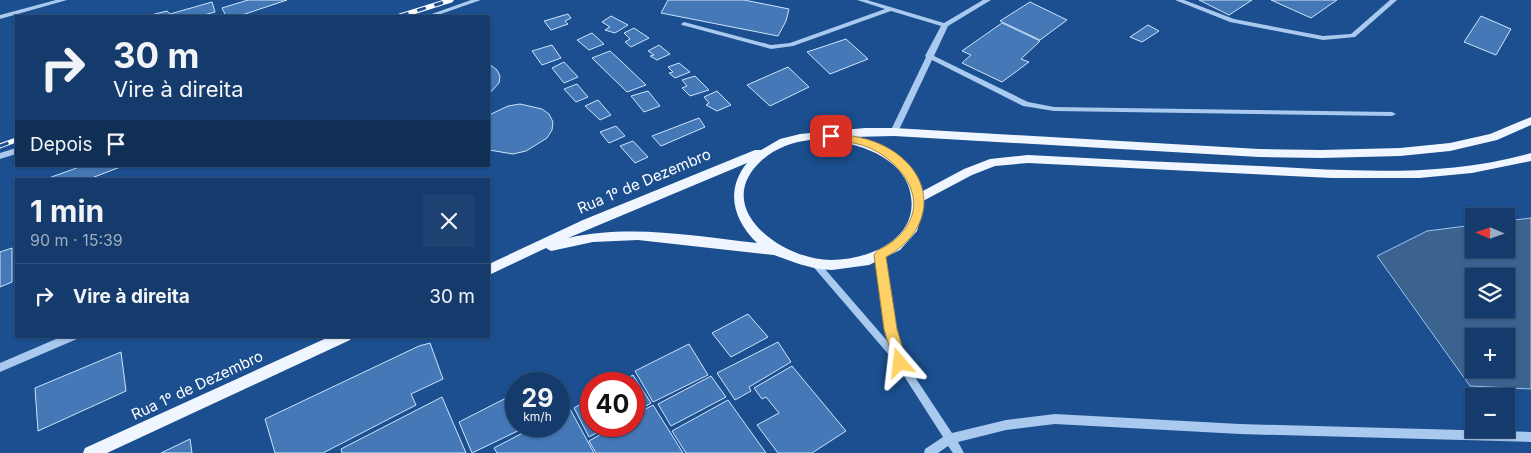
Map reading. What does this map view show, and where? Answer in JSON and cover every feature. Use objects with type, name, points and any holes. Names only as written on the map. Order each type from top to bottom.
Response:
[{"type":"main road","points":[[831,136],[865,132],[894,132],[1250,152],[1321,154],[1400,152],[1450,147],[1492,137],[1531,121]]},
{"type":"main road","points":[[806,136],[831,136],[852,138],[877,147],[898,161],[912,178],[919,198],[914,224],[906,236],[894,247],[880,255],[849,264],[815,263],[794,258],[776,250],[755,235],[742,217],[738,197],[742,178],[753,161],[772,148],[806,136]]},
{"type":"main road","name":"Rua 1º de Dezembro","points":[[490,270],[587,223],[772,148]]},
{"type":"main road","points":[[919,198],[968,172],[994,162],[1028,159],[1268,173],[1418,174],[1472,169],[1531,157]]},
{"type":"main road","name":"Rua 1º de Dezembro","points":[[532,250],[593,237],[638,235],[776,250]]},
{"type":"main road","name":"Rua 1º de Dezembro","points":[[91,453],[341,338]]},
{"type":"street","points":[[0,17],[64,0]]},
{"type":"street","points":[[432,15],[478,0]]},
{"type":"street","points":[[860,0],[888,10],[946,25]]},
{"type":"street","points":[[894,132],[929,56],[946,25],[988,0]]},
{"type":"street","points":[[1178,0],[1232,21],[1323,38],[1353,36],[1394,0]]},
{"type":"street","points":[[684,24],[771,47],[791,45],[888,10]]},
{"type":"street","points":[[929,56],[1026,104],[1054,109],[1392,114]]},
{"type":"street","points":[[0,156],[15,151]]},
{"type":"street","points":[[880,255],[890,329],[900,363]]},
{"type":"street","points":[[815,263],[900,363],[959,453]]},
{"type":"street","points":[[0,368],[69,338]]},
{"type":"street","points":[[929,453],[949,439],[1006,425],[1055,420],[1240,429],[1531,437]]},
{"type":"water","points":[[1531,218],[1531,389],[1470,386],[1377,256],[1427,231],[1465,226],[1465,258],[1515,258],[1515,220]]},
{"type":"building","points":[[248,0],[287,0],[242,15],[226,15],[222,8]]},
{"type":"building","points":[[668,0],[744,0],[789,9],[786,21],[778,36],[661,13]]},
{"type":"building","points":[[1199,0],[1252,0],[1229,15]]},
{"type":"building","points":[[1271,0],[1337,0],[1311,18]]},
{"type":"building","points":[[212,2],[215,12],[204,15],[151,15],[167,11],[170,14]]},
{"type":"building","points":[[1030,2],[1067,20],[1040,40],[1000,21]]},
{"type":"building","points":[[568,14],[571,18],[565,21],[568,24],[551,30],[544,21]]},
{"type":"building","points":[[611,16],[628,25],[615,33],[605,30],[610,27],[602,22]]},
{"type":"building","points":[[1481,16],[1511,29],[1496,55],[1464,42]]},
{"type":"building","points":[[1002,23],[1040,41],[1021,59],[1029,62],[1002,82],[962,63],[971,55],[962,51]]},
{"type":"building","points":[[1148,25],[1159,31],[1142,42],[1130,37]]},
{"type":"building","points":[[634,28],[649,38],[631,47],[625,42],[630,39],[624,33]]},
{"type":"building","points":[[592,33],[604,44],[589,50],[577,40]]},
{"type":"building","points":[[846,39],[868,59],[830,74],[807,52]]},
{"type":"building","points":[[552,45],[561,58],[542,65],[532,51]]},
{"type":"building","points":[[659,45],[670,54],[657,60],[650,56],[654,55],[648,51]]},
{"type":"building","points":[[610,51],[646,85],[627,92],[592,58]]},
{"type":"building","points":[[564,62],[578,77],[564,83],[552,68]]},
{"type":"building","points":[[679,63],[690,72],[675,78],[669,73],[673,72],[668,67]]},
{"type":"building","points":[[490,65],[497,70],[500,76],[499,83],[490,93]]},
{"type":"building","points":[[788,67],[809,87],[770,106],[747,85]]},
{"type":"building","points":[[695,76],[709,90],[690,96],[682,88],[687,86],[682,80]]},
{"type":"building","points":[[577,84],[588,97],[576,102],[564,89]]},
{"type":"building","points":[[648,91],[660,106],[644,112],[631,96]]},
{"type":"building","points":[[717,91],[731,105],[717,111],[706,105],[709,103],[704,97]]},
{"type":"building","points":[[598,100],[611,115],[600,120],[585,106]]},
{"type":"building","points":[[520,104],[542,109],[549,114],[553,122],[552,130],[547,138],[526,151],[513,154],[490,150],[490,115],[508,106]]},
{"type":"building","points":[[699,118],[705,127],[661,146],[652,136]]},
{"type":"building","points":[[616,126],[625,136],[609,143],[600,132]]},
{"type":"building","points":[[633,141],[648,157],[635,163],[620,146]]},
{"type":"building","points":[[79,167],[120,167],[92,178],[49,178]]},
{"type":"building","points":[[12,248],[12,282],[0,287],[0,252]]},
{"type":"building","points":[[748,314],[768,337],[731,357],[712,333]]},
{"type":"building","points":[[778,342],[791,362],[749,387],[751,391],[735,400],[717,373]]},
{"type":"building","points":[[430,343],[443,379],[411,394],[416,405],[323,453],[275,453],[265,419],[419,346]]},
{"type":"building","points":[[689,344],[708,375],[653,402],[645,388],[645,372],[635,371]]},
{"type":"building","points":[[121,352],[126,391],[38,431],[35,388]]},
{"type":"building","points":[[792,366],[846,431],[812,453],[778,453],[757,425],[779,413],[766,397],[762,399],[754,388]]},
{"type":"building","points":[[711,376],[726,397],[671,426],[658,404]]},
{"type":"building","points":[[645,394],[651,403],[645,407]]},
{"type":"building","points":[[442,397],[466,453],[342,453],[341,449]]},
{"type":"building","points":[[505,399],[505,437],[472,453],[459,422]]},
{"type":"building","points":[[728,400],[766,453],[686,453],[672,431]]},
{"type":"building","points":[[580,404],[580,420],[574,408]]},
{"type":"building","points":[[653,405],[683,453],[596,453],[589,441],[596,437],[645,437],[645,409]]},
{"type":"building","points":[[570,409],[580,427],[580,437],[585,437],[594,453],[497,453],[494,448],[515,437],[570,437]]},
{"type":"building","points":[[190,439],[192,453],[161,453]]},
{"type":"railway","points":[[403,15],[451,0]]},
{"type":"railway","points":[[0,146],[15,140]]},
{"type":"route","points":[[831,136],[852,138],[877,147],[898,161],[912,178],[919,198],[914,224],[906,236],[894,247],[880,255],[890,329],[900,363]]}]
